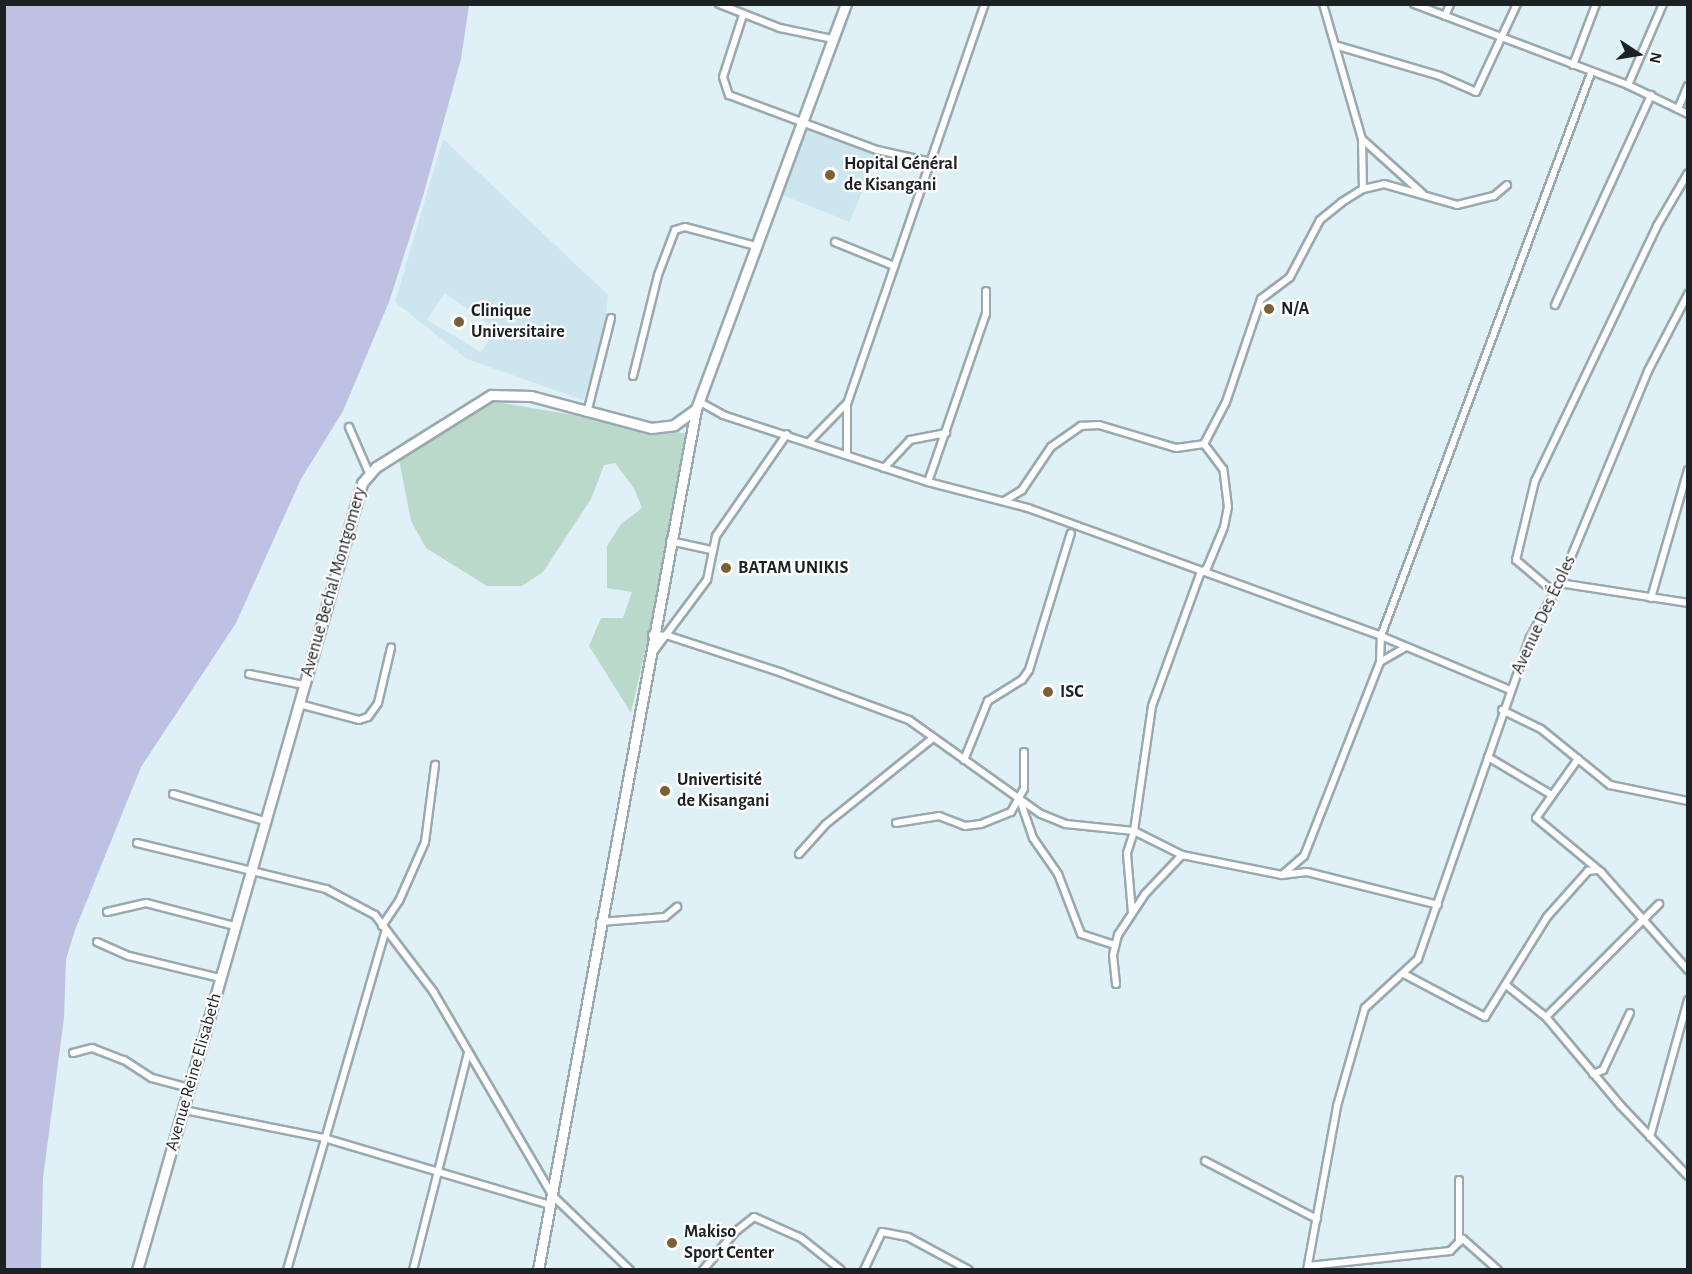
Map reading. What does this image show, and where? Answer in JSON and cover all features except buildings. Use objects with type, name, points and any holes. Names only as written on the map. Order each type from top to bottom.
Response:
[{"type":"main road","points":[[538,1269],[690,435],[698,406],[846,4]]},
{"type":"main road","name":"Avenue Bechal Montgomery","points":[[250,874],[356,498],[369,473],[491,395],[515,393],[633,426],[674,425]]},
{"type":"main road","points":[[690,435],[674,425],[698,406]]},
{"type":"main road","name":"Avenue Reine Elisabeth","points":[[137,1269],[250,874]]},
{"type":"street","points":[[719,4],[743,15],[832,39]]},
{"type":"street","points":[[847,453],[847,404],[985,4]]},
{"type":"street","points":[[1323,4],[1338,46],[1362,139],[1363,189]]},
{"type":"street","points":[[1414,4],[1591,73],[1628,85],[1688,114]]},
{"type":"street","points":[[1445,16],[1450,4]]},
{"type":"street","points":[[1338,46],[1440,76],[1476,92],[1517,4]]},
{"type":"street","points":[[1573,65],[1596,4]]},
{"type":"street","points":[[1628,85],[1662,4]]},
{"type":"street","points":[[743,15],[726,60],[724,88],[757,108],[877,150],[931,162]]},
{"type":"street","points":[[1307,872],[1305,856],[1380,662],[1381,636],[1591,73]]},
{"type":"street","points":[[1678,109],[1688,86]]},
{"type":"street","points":[[1556,305],[1651,95]]},
{"type":"street","points":[[1362,139],[1425,195]]},
{"type":"street","points":[[1555,593],[1516,560],[1535,481],[1657,226],[1688,173]]},
{"type":"street","points":[[1204,444],[1226,402],[1261,299],[1290,276],[1326,214],[1363,189],[1384,184],[1457,205],[1494,196],[1507,185]]},
{"type":"street","points":[[633,376],[658,275],[675,230],[685,227],[756,246]]},
{"type":"street","points":[[835,243],[894,266]]},
{"type":"street","points":[[928,482],[986,314],[986,291]]},
{"type":"street","name":"Avenue Des Écoles","points":[[1308,1268],[1337,1106],[1362,1018],[1370,1000],[1404,974],[1418,959],[1502,710],[1537,621],[1555,593],[1648,371],[1688,294]]},
{"type":"street","points":[[587,414],[611,318]]},
{"type":"street","points":[[810,441],[847,404]]},
{"type":"street","points":[[698,406],[847,453],[928,482],[1004,501],[1060,520],[1200,573],[1381,636],[1404,648],[1510,690]]},
{"type":"street","points":[[1004,501],[1022,490],[1051,447],[1080,426],[1099,425],[1176,448],[1204,444]]},
{"type":"street","points":[[349,427],[369,473]]},
{"type":"street","points":[[884,468],[910,440],[946,433]]},
{"type":"street","points":[[647,661],[669,636],[707,580],[711,550],[716,536],[787,434]]},
{"type":"street","points":[[1132,913],[1127,853],[1134,831],[1152,706],[1200,573],[1207,568],[1224,527],[1228,486],[1223,469],[1204,444]]},
{"type":"street","points":[[1651,598],[1688,470]]},
{"type":"street","points":[[1060,520],[1071,533]]},
{"type":"street","points":[[1071,533],[1085,530]]},
{"type":"street","points":[[963,760],[988,701],[1023,680],[1029,670],[1071,533]]},
{"type":"street","points":[[670,541],[711,550]]},
{"type":"street","points":[[1559,583],[1688,603]]},
{"type":"street","points":[[652,635],[669,636],[872,705],[909,720],[1019,799],[1066,824],[1134,831],[1182,855],[1282,875],[1307,872],[1438,905]]},
{"type":"street","points":[[299,704],[359,720],[368,717],[378,703],[391,648]]},
{"type":"street","points":[[1380,662],[1404,648]]},
{"type":"street","points":[[249,674],[304,685]]},
{"type":"street","points":[[1502,710],[1541,729],[1578,759],[1623,790],[1688,801]]},
{"type":"street","points":[[799,854],[826,824],[933,738]]},
{"type":"street","points":[[896,823],[939,816],[965,826],[981,824],[1011,812],[1024,789],[1024,753]]},
{"type":"street","points":[[1488,757],[1550,794]]},
{"type":"street","points":[[1578,759],[1550,794],[1537,820],[1596,870],[1644,919],[1688,970]]},
{"type":"street","points":[[286,1269],[383,929],[399,902],[425,843],[435,765]]},
{"type":"street","points":[[173,794],[265,821]]},
{"type":"street","points":[[1019,799],[1034,838],[1058,874],[1081,934],[1114,945]]},
{"type":"street","points":[[137,843],[250,874],[326,889],[367,909],[433,991],[551,1200],[630,1269]]},
{"type":"street","points":[[1116,984],[1114,945],[1132,913],[1182,855]]},
{"type":"street","points":[[1282,875],[1305,856]]},
{"type":"street","points":[[1404,974],[1482,1018],[1506,985],[1547,917],[1588,871],[1596,870]]},
{"type":"street","points":[[107,912],[146,903],[235,926]]},
{"type":"street","points":[[1546,1017],[1659,904]]},
{"type":"street","points":[[600,922],[665,917],[677,908]]},
{"type":"street","points":[[98,942],[129,956],[220,978]]},
{"type":"street","points":[[1506,985],[1546,1017],[1593,1074],[1688,1176]]},
{"type":"street","points":[[1650,1137],[1688,1000]]},
{"type":"street","points":[[1593,1074],[1603,1070],[1630,1013]]},
{"type":"street","points":[[73,1053],[92,1048],[124,1060],[152,1078],[189,1088]]},
{"type":"street","points":[[413,1269],[468,1053]]},
{"type":"street","points":[[184,1110],[324,1138],[437,1172],[551,1200]]},
{"type":"street","points":[[1205,1161],[1317,1219]]},
{"type":"street","points":[[1459,1180],[1459,1242]]},
{"type":"street","points":[[703,1269],[735,1232],[754,1217],[801,1238],[841,1269]]},
{"type":"street","points":[[864,1269],[882,1232],[908,1237],[969,1269]]},
{"type":"street","points":[[1308,1268],[1442,1253],[1463,1239],[1498,1269]]},
{"type":"shaded area","name":"Hopital Général de Kisangani","points":[[809,128],[877,155],[850,222],[782,195]]},
{"type":"shaded area","points":[[443,139],[608,295],[603,344],[583,400],[467,359],[395,302]],"holes":[[[445,293],[496,329],[481,352],[427,320]]]},
{"type":"green space","points":[[490,401],[694,435],[631,713],[589,646],[601,618],[623,618],[632,592],[607,588],[607,546],[621,524],[642,508],[634,488],[615,463],[604,465],[591,499],[543,572],[522,586],[487,586],[426,548],[411,521],[398,454]]},
{"type":"water","points":[[5,4],[469,5],[461,59],[423,196],[389,302],[343,411],[301,479],[236,623],[141,767],[75,930],[66,959],[64,1018],[43,1178],[41,1270],[4,1269]]},
{"type":"place","name":"Hopital Général de Kisangani","points":[[830,175]]},
{"type":"place","name":"N/A","points":[[1269,309]]},
{"type":"place","name":"Clinique Universitaire","points":[[459,322]]},
{"type":"place","name":"BATAM UNIKIS","points":[[726,568]]},
{"type":"place","name":"ISC","points":[[1048,692]]},
{"type":"place","name":"Univertisité de Kisangani","points":[[665,791]]},
{"type":"place","name":"Makiso Sport Center","points":[[672,1243]]}]
